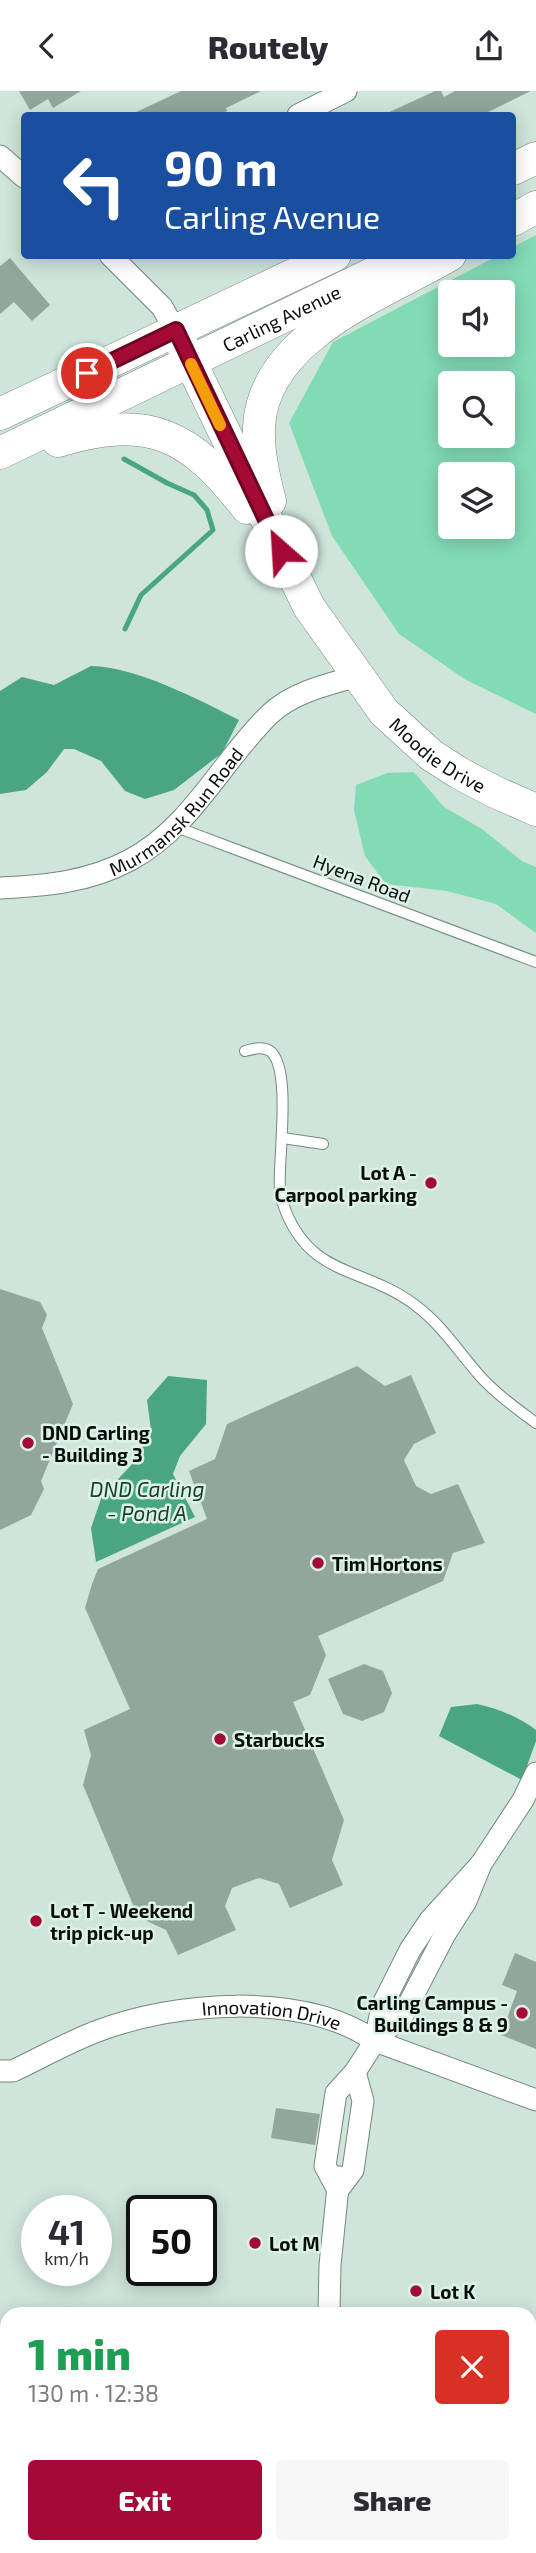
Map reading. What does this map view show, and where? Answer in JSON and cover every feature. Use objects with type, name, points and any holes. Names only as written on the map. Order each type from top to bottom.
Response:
[{"type":"main road","points":[[516,168],[536,158]]},
{"type":"main road","points":[[516,205],[536,195]]},
{"type":"main road","points":[[516,218],[536,207]]},
{"type":"main road","name":"Carling Avenue","points":[[0,414],[327,259]]},
{"type":"main road","name":"Carling Avenue","points":[[0,453],[403,259]]},
{"type":"main road","points":[[281,551],[260,449],[262,407],[270,386],[294,351],[322,326],[443,259]]},
{"type":"main road","name":"Moodie Drive","points":[[176,330],[343,680],[384,712],[431,755],[493,791],[536,810]]},
{"type":"main road","points":[[0,461],[77,435],[111,428],[159,433],[190,448],[208,463],[281,551]]},
{"type":"main road","name":"Moodie Drive","points":[[343,680],[452,746],[536,787]]},
{"type":"street","points":[[304,112],[346,91]]},
{"type":"street","points":[[0,156],[21,174]]},
{"type":"street","points":[[114,259],[162,307],[176,330]]},
{"type":"street","name":"Murmansk Run Road","points":[[0,888],[68,882],[108,870],[136,856],[176,827],[271,713],[297,696],[343,680]]},
{"type":"street","points":[[330,2307],[330,2265],[338,2190],[325,2166],[336,2093],[355,2072],[376,2041],[382,2006],[411,1950],[430,1920],[481,1864],[523,1800],[536,1773]]},
{"type":"street","name":"Innovation Drive","points":[[0,2071],[13,2071],[96,2031],[154,2015],[211,2007],[264,2007],[308,2014],[357,2028],[376,2041],[536,2100]]},
{"type":"lane","name":"Hyena Road","points":[[176,827],[536,962]]},
{"type":"lane","points":[[245,1051],[262,1048],[277,1059],[283,1108],[280,1195],[303,1243],[329,1263],[401,1294],[431,1317],[479,1375],[503,1399],[536,1423]]},
{"type":"lane","points":[[283,1138],[323,1144]]},
{"type":"shaded area","points":[[536,235],[536,714],[466,680],[399,634],[332,536],[289,423],[333,342],[438,287],[438,357],[515,357],[515,280],[451,280],[491,259],[516,259],[516,245]]},
{"type":"shaded area","points":[[414,772],[444,807],[482,829],[522,861],[536,867],[536,933],[496,904],[447,891],[386,884],[365,856],[354,810],[356,785],[387,773]]},
{"type":"water","points":[[91,666],[147,678],[239,720],[222,753],[174,790],[145,799],[125,791],[101,761],[74,749],[64,749],[47,772],[26,790],[0,794],[0,691],[22,677],[54,685]]},
{"type":"water","name":"DND Carling - Pond A","points":[[168,1376],[207,1380],[206,1424],[180,1456],[173,1474],[195,1517],[96,1562],[91,1528],[102,1496],[136,1460],[151,1430],[147,1400]]},
{"type":"water","points":[[477,1704],[508,1714],[536,1730],[536,1741],[522,1780],[439,1736],[451,1707]]},
{"type":"building","points":[[19,91],[81,91],[53,108],[48,99],[30,110]]},
{"type":"building","points":[[181,91],[261,91],[226,108],[225,112],[136,112]]},
{"type":"building","points":[[435,91],[441,91],[444,97],[455,91],[531,91],[488,112],[390,112]]},
{"type":"building","points":[[10,258],[50,305],[32,321],[14,302],[0,314],[0,266]]},
{"type":"building","name":"DND Carling - Building 3","points":[[0,1289],[40,1302],[47,1315],[42,1328],[73,1404],[41,1481],[44,1489],[31,1515],[0,1530]]},
{"type":"building","points":[[357,1366],[385,1386],[411,1375],[436,1433],[414,1444],[404,1460],[416,1486],[431,1494],[458,1484],[485,1543],[453,1553],[443,1581],[318,1636],[326,1655],[310,1695],[293,1702],[344,1820],[332,1860],[343,1885],[290,1908],[279,1884],[259,1878],[232,1888],[225,1906],[236,1930],[178,1955],[166,1930],[138,1917],[83,1785],[91,1755],[84,1730],[130,1709],[85,1608],[92,1584],[98,1569],[207,1519],[189,1471],[215,1459],[227,1424]]},
{"type":"building","points":[[364,1664],[383,1671],[392,1693],[384,1712],[362,1721],[343,1714],[328,1679]]},
{"type":"building","name":"Carling Campus - Buildings 8 & 9","points":[[515,1953],[536,1962],[536,2049],[501,2035],[517,1991],[502,1985]]},
{"type":"building","points":[[276,2108],[320,2114],[315,2145],[271,2138]]},
{"type":"waterway","points":[[124,459],[194,495],[207,510],[213,530],[141,595],[125,629]]},
{"type":"slow traffic","points":[[191,364],[220,425]]},
{"type":"place","name":"Lot A - Carpool parking","points":[[431,1183]]},
{"type":"place","name":"DND Carling - Building 3","points":[[28,1443]]},
{"type":"place","name":"Tim Hortons","points":[[318,1563]]},
{"type":"place","name":"Starbucks","points":[[220,1739]]},
{"type":"place","name":"Lot T - Weekend trip pick-up","points":[[36,1921]]},
{"type":"place","name":"Carling Campus - Buildings 8 & 9","points":[[522,2013]]},
{"type":"place","name":"Lot M","points":[[255,2243]]},
{"type":"place","name":"Lot K","points":[[416,2291]]},
{"type":"route","points":[[87,373],[176,330],[281,551]]}]
